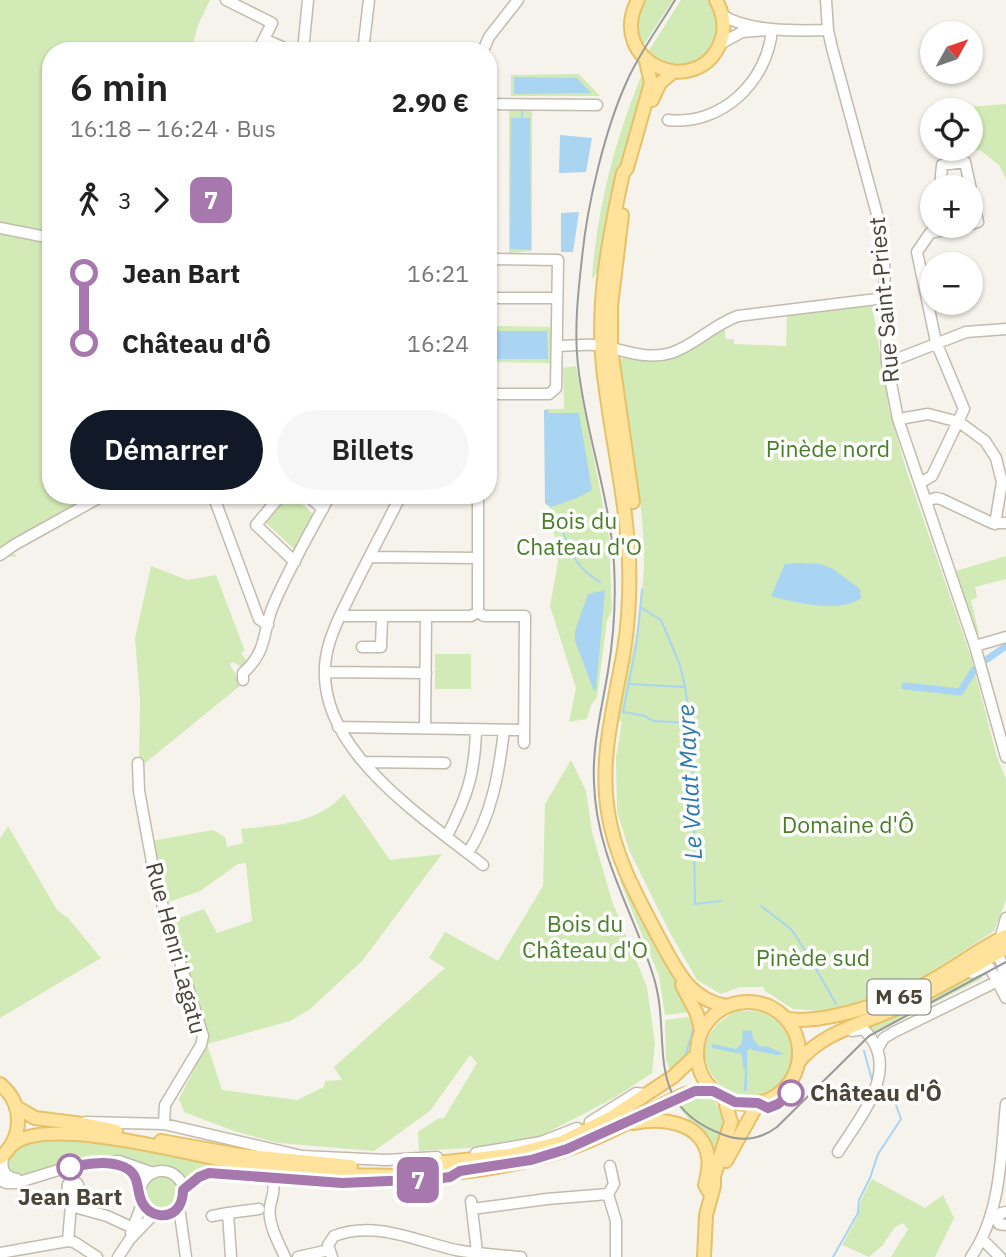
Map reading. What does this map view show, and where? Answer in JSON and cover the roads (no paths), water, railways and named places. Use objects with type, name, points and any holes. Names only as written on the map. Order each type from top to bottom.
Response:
[{"type":"main road","points":[[646,61],[673,72],[697,68],[710,58],[723,35],[722,16],[716,0]]},
{"type":"main road","points":[[634,3],[631,25],[633,40],[646,61],[651,83],[644,115],[623,173],[605,261],[602,314],[602,347],[607,390],[625,498],[629,607],[607,749],[607,810],[628,878],[681,978],[702,998],[727,1006]]},
{"type":"main road","points":[[644,115],[660,83],[673,72]]},
{"type":"main road","points":[[602,347],[627,168]]},
{"type":"main road","name":"M 65","points":[[798,1063],[813,1047],[828,1038],[901,1006],[1000,950]]},
{"type":"main road","name":"M 65","points":[[787,1019],[803,1021],[837,1015],[894,999],[1000,950]]},
{"type":"main road","points":[[681,978],[681,984],[697,1014],[701,1030],[696,1055],[701,1074],[719,1094],[731,1122],[714,1176],[706,1215],[704,1257]]},
{"type":"main road","points":[[5,1152],[21,1138],[36,1134],[76,1133],[236,1163],[321,1173],[384,1175],[460,1171],[531,1160],[567,1149],[685,1094],[702,1090],[747,1104],[758,1103],[772,1098],[784,1089],[793,1077],[798,1063],[797,1040],[787,1019],[771,1007],[761,1003],[740,1002],[727,1006],[712,1016],[701,1030]]},
{"type":"main road","points":[[16,1107],[35,1118],[82,1124],[139,1137],[250,1156],[351,1167],[421,1165],[510,1155],[562,1142],[612,1117],[683,1069],[696,1055]]},
{"type":"main road","points":[[0,1084],[11,1096],[16,1107],[18,1124],[5,1152]]},
{"type":"main road","points":[[713,1190],[739,1135],[758,1103]]},
{"type":"main road","points":[[627,1121],[662,1121],[692,1129],[707,1151],[709,1158],[705,1185],[713,1190]]},
{"type":"street","points":[[226,0],[272,23],[262,42]]},
{"type":"street","points":[[304,42],[308,0]]},
{"type":"street","points":[[364,42],[369,0]]},
{"type":"street","points":[[486,42],[518,0]]},
{"type":"street","name":"Rue Saint-Priest","points":[[826,0],[828,30],[878,218],[884,262],[887,363],[898,419],[975,646],[1006,757]]},
{"type":"street","points":[[722,16],[733,22],[772,29]]},
{"type":"street","points":[[668,120],[709,116],[738,97],[751,85],[765,63],[772,29]]},
{"type":"street","points":[[720,44],[742,32],[772,29],[828,30]]},
{"type":"street","points":[[264,39],[270,42]]},
{"type":"street","points":[[497,104],[597,105]]},
{"type":"street","points":[[941,175],[942,165],[965,162],[968,175]]},
{"type":"street","points":[[0,228],[42,236]]},
{"type":"street","points":[[920,483],[932,476],[964,407],[936,342],[917,251],[925,238]]},
{"type":"street","points":[[497,259],[558,260],[557,385],[549,394],[497,394]]},
{"type":"street","points":[[497,298],[557,298]]},
{"type":"street","points":[[557,346],[602,347],[639,355],[661,355],[683,348],[716,325],[738,316],[885,298]]},
{"type":"street","points":[[887,363],[965,332],[1006,328]]},
{"type":"street","points":[[905,418],[928,414],[959,422],[985,441],[996,457],[1002,482],[995,524]]},
{"type":"street","points":[[926,501],[941,499],[995,524],[1006,523]]},
{"type":"street","points":[[0,555],[88,504]]},
{"type":"street","points":[[219,504],[259,619],[268,625]]},
{"type":"street","points":[[274,504],[256,525],[295,562]]},
{"type":"street","points":[[317,504],[323,509]]},
{"type":"street","points":[[243,680],[243,673],[259,655],[272,608],[326,504]]},
{"type":"street","points":[[396,504],[340,616],[329,645],[325,672],[328,702],[338,727],[391,790],[483,865]]},
{"type":"street","points":[[478,504],[478,612]]},
{"type":"street","points":[[369,557],[478,558]]},
{"type":"street","points":[[340,616],[471,616],[478,612]]},
{"type":"street","points":[[478,612],[484,616],[525,617],[524,743]]},
{"type":"street","points":[[362,647],[381,647],[382,617]]},
{"type":"street","points":[[425,728],[426,617]]},
{"type":"street","points":[[975,646],[1006,637]]},
{"type":"street","points":[[325,672],[426,673]]},
{"type":"street","points":[[338,727],[524,730]]},
{"type":"street","points":[[447,836],[466,797],[477,729]]},
{"type":"street","points":[[468,853],[492,800],[499,773],[504,730]]},
{"type":"street","points":[[364,761],[445,764]]},
{"type":"street","name":"Rue Henri Lagatu","points":[[138,762],[139,791],[156,884],[203,1036],[201,1045],[165,1105],[164,1124]]},
{"type":"street","points":[[1006,918],[1000,950],[1000,980],[1006,997]]},
{"type":"street","points":[[1000,950],[1000,980]]},
{"type":"street","points":[[878,1048],[884,1038],[894,1032],[1000,980]]},
{"type":"street","points":[[828,1038],[861,1029],[878,1048],[881,1064],[873,1097],[838,1152]]},
{"type":"street","points":[[82,1124],[88,1120],[164,1124],[302,1156],[434,1158],[541,1142],[590,1122],[636,1093],[644,1094]]},
{"type":"street","points":[[971,1257],[982,1240],[998,1180],[1006,1104]]},
{"type":"street","points":[[5,1152],[1,1162],[3,1171],[9,1178],[24,1180]]},
{"type":"street","points":[[114,1163],[130,1171],[140,1188],[142,1204],[132,1234],[118,1257]]},
{"type":"street","points":[[0,1180],[11,1184],[87,1164],[126,1163],[153,1173]]},
{"type":"street","points":[[610,1166],[614,1184],[608,1194],[616,1221],[616,1257]]},
{"type":"street","points":[[140,1188],[143,1181],[153,1173],[163,1171],[180,1180],[183,1199],[179,1207],[186,1257]]},
{"type":"street","points":[[183,1190],[199,1177],[209,1173],[273,1180],[342,1183],[450,1177],[460,1171]]},
{"type":"street","points":[[273,1180],[275,1195],[269,1209],[270,1218],[285,1257]]},
{"type":"street","points":[[68,1241],[72,1192]]},
{"type":"street","points":[[477,1252],[472,1205],[608,1194]]},
{"type":"street","points":[[142,1204],[159,1214],[182,1235]]},
{"type":"street","points":[[71,1206],[107,1216],[132,1234]]},
{"type":"street","points":[[132,1234],[159,1214],[179,1207]]},
{"type":"street","points":[[212,1216],[258,1209]]},
{"type":"street","points":[[1006,1212],[1001,1213],[998,1219],[999,1224],[1006,1225]]},
{"type":"street","points":[[228,1213],[231,1257]]},
{"type":"street","points":[[298,1257],[330,1254],[329,1242],[334,1236],[376,1231],[397,1233],[492,1256],[521,1257]]},
{"type":"street","points":[[982,1240],[1000,1257]]},
{"type":"street","points":[[0,1253],[68,1241],[97,1257]]},
{"type":"water","points":[[514,77],[577,78],[591,93],[514,94]]},
{"type":"water","points":[[511,118],[530,118],[531,250],[510,249]]},
{"type":"water","points":[[560,135],[592,138],[586,172],[559,173]]},
{"type":"water","points":[[579,212],[573,252],[561,252],[561,213]]},
{"type":"water","points":[[497,331],[547,331],[548,359],[497,359]]},
{"type":"water","points":[[544,410],[549,413],[579,413],[592,490],[551,507],[545,503]]},
{"type":"water","points":[[785,564],[820,564],[833,569],[860,589],[861,598],[852,603],[829,606],[771,596]]},
{"type":"water","points":[[605,590],[594,691],[575,641],[575,631],[588,594]]},
{"type":"water","points":[[743,1030],[752,1031],[753,1039],[759,1046],[784,1054],[776,1055],[751,1048],[747,1051],[747,1091],[744,1090],[745,1069],[742,1054],[712,1048],[712,1044],[736,1049],[742,1043]]},
{"type":"waterway","points":[[522,111],[522,121]]},
{"type":"waterway","name":"Le Valat Mayre","points":[[558,518],[577,562],[600,582]]},
{"type":"waterway","points":[[642,589],[637,641],[623,712],[645,716],[653,721],[691,723]]},
{"type":"waterway","name":"Le Valat Mayre","points":[[640,607],[661,620],[680,665],[685,687],[693,743],[695,904],[721,901]]},
{"type":"waterway","points":[[986,660],[1006,646]]},
{"type":"waterway","points":[[905,686],[960,692],[974,670]]},
{"type":"waterway","points":[[630,684],[683,687]]},
{"type":"waterway","name":"Le Valat Mayre","points":[[761,906],[791,929],[808,955]]},
{"type":"waterway","name":"Le Valat Mayre","points":[[811,960],[836,1004]]},
{"type":"waterway","points":[[685,1057],[694,1026]]},
{"type":"waterway","name":"Le Valat Mayre","points":[[864,1051],[872,1080]]},
{"type":"waterway","name":"Le Valat Mayre","points":[[833,1257],[858,1213],[859,1200],[878,1154],[901,1119],[895,1102],[881,1089]]},
{"type":"tram line","points":[[675,0],[632,70],[604,144],[584,237],[576,339],[581,390],[608,514],[615,577],[612,644],[595,755],[596,809],[608,858],[653,975],[659,999],[664,1067],[670,1088],[680,1106],[697,1122],[731,1137],[745,1139],[765,1134],[777,1127],[869,1036],[1006,962]]},
{"type":"place","name":"Château d'Ô","points":[[791,1093]]},
{"type":"place","name":"Jean Bart","points":[[70,1167]]},
{"type":"park label","name":"Pinède nord","points":[[828,449]]},
{"type":"park label","name":"Bois du Chateau d'O","points":[[579,534]]},
{"type":"park label","name":"Domaine d'Ô","points":[[848,825]]},
{"type":"park label","name":"Bois du Château d'O","points":[[585,937]]},
{"type":"park label","name":"Pinède sud","points":[[813,958]]}]
